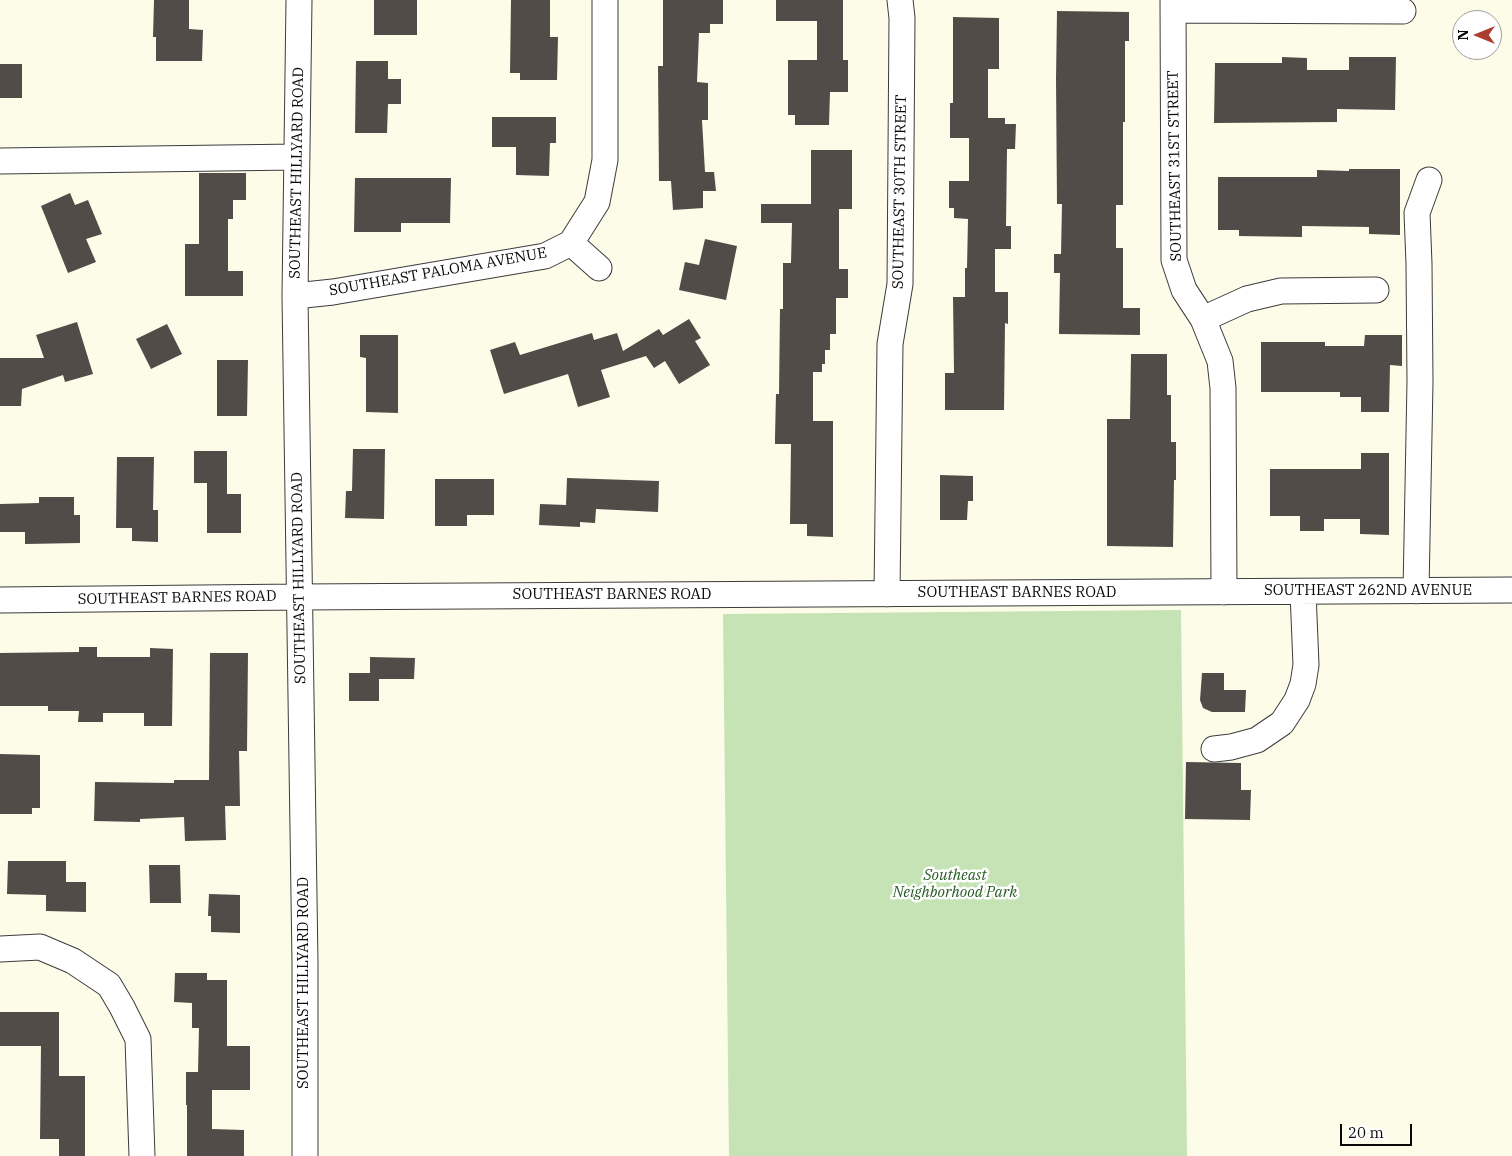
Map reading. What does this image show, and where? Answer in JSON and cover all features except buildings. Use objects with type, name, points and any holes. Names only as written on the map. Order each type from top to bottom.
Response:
[{"type":"street","name":"SOUTHEAST HILLYARD ROAD","points":[[299,0],[295,296],[305,962],[305,1156]]},
{"type":"street","points":[[599,268],[571,243],[597,202],[605,160],[605,0]]},
{"type":"street","name":"SOUTHEAST 30TH STREET","points":[[887,594],[890,344],[900,284],[902,18],[900,0]]},
{"type":"street","points":[[1173,5],[1403,11]]},
{"type":"street","name":"SOUTHEAST 31ST STREET","points":[[1173,5],[1174,260],[1184,290],[1203,319],[1220,361],[1223,388],[1224,592]]},
{"type":"street","points":[[0,161],[297,157]]},
{"type":"street","points":[[1416,591],[1420,382],[1419,264],[1416,213],[1429,180]]},
{"type":"street","name":"SOUTHEAST PALOMA AVENUE","points":[[295,296],[333,292],[545,256],[571,243]]},
{"type":"street","points":[[1203,319],[1247,299],[1281,291],[1376,290]]},
{"type":"street","name":"SOUTHEAST 262ND AVENUE","points":[[1224,592],[1512,590]]},
{"type":"street","name":"SOUTHEAST BARNES ROAD","points":[[0,600],[1224,592]]},
{"type":"street","points":[[1214,749],[1231,747],[1257,740],[1282,723],[1297,700],[1303,684],[1306,664],[1303,592]]},
{"type":"street","points":[[0,949],[40,947],[73,961],[108,985],[122,1007],[138,1040],[142,1156]]},
{"type":"green space","name":"Southeast Neighborhood Park","points":[[1181,610],[1187,1156],[729,1156],[723,614]]}]
